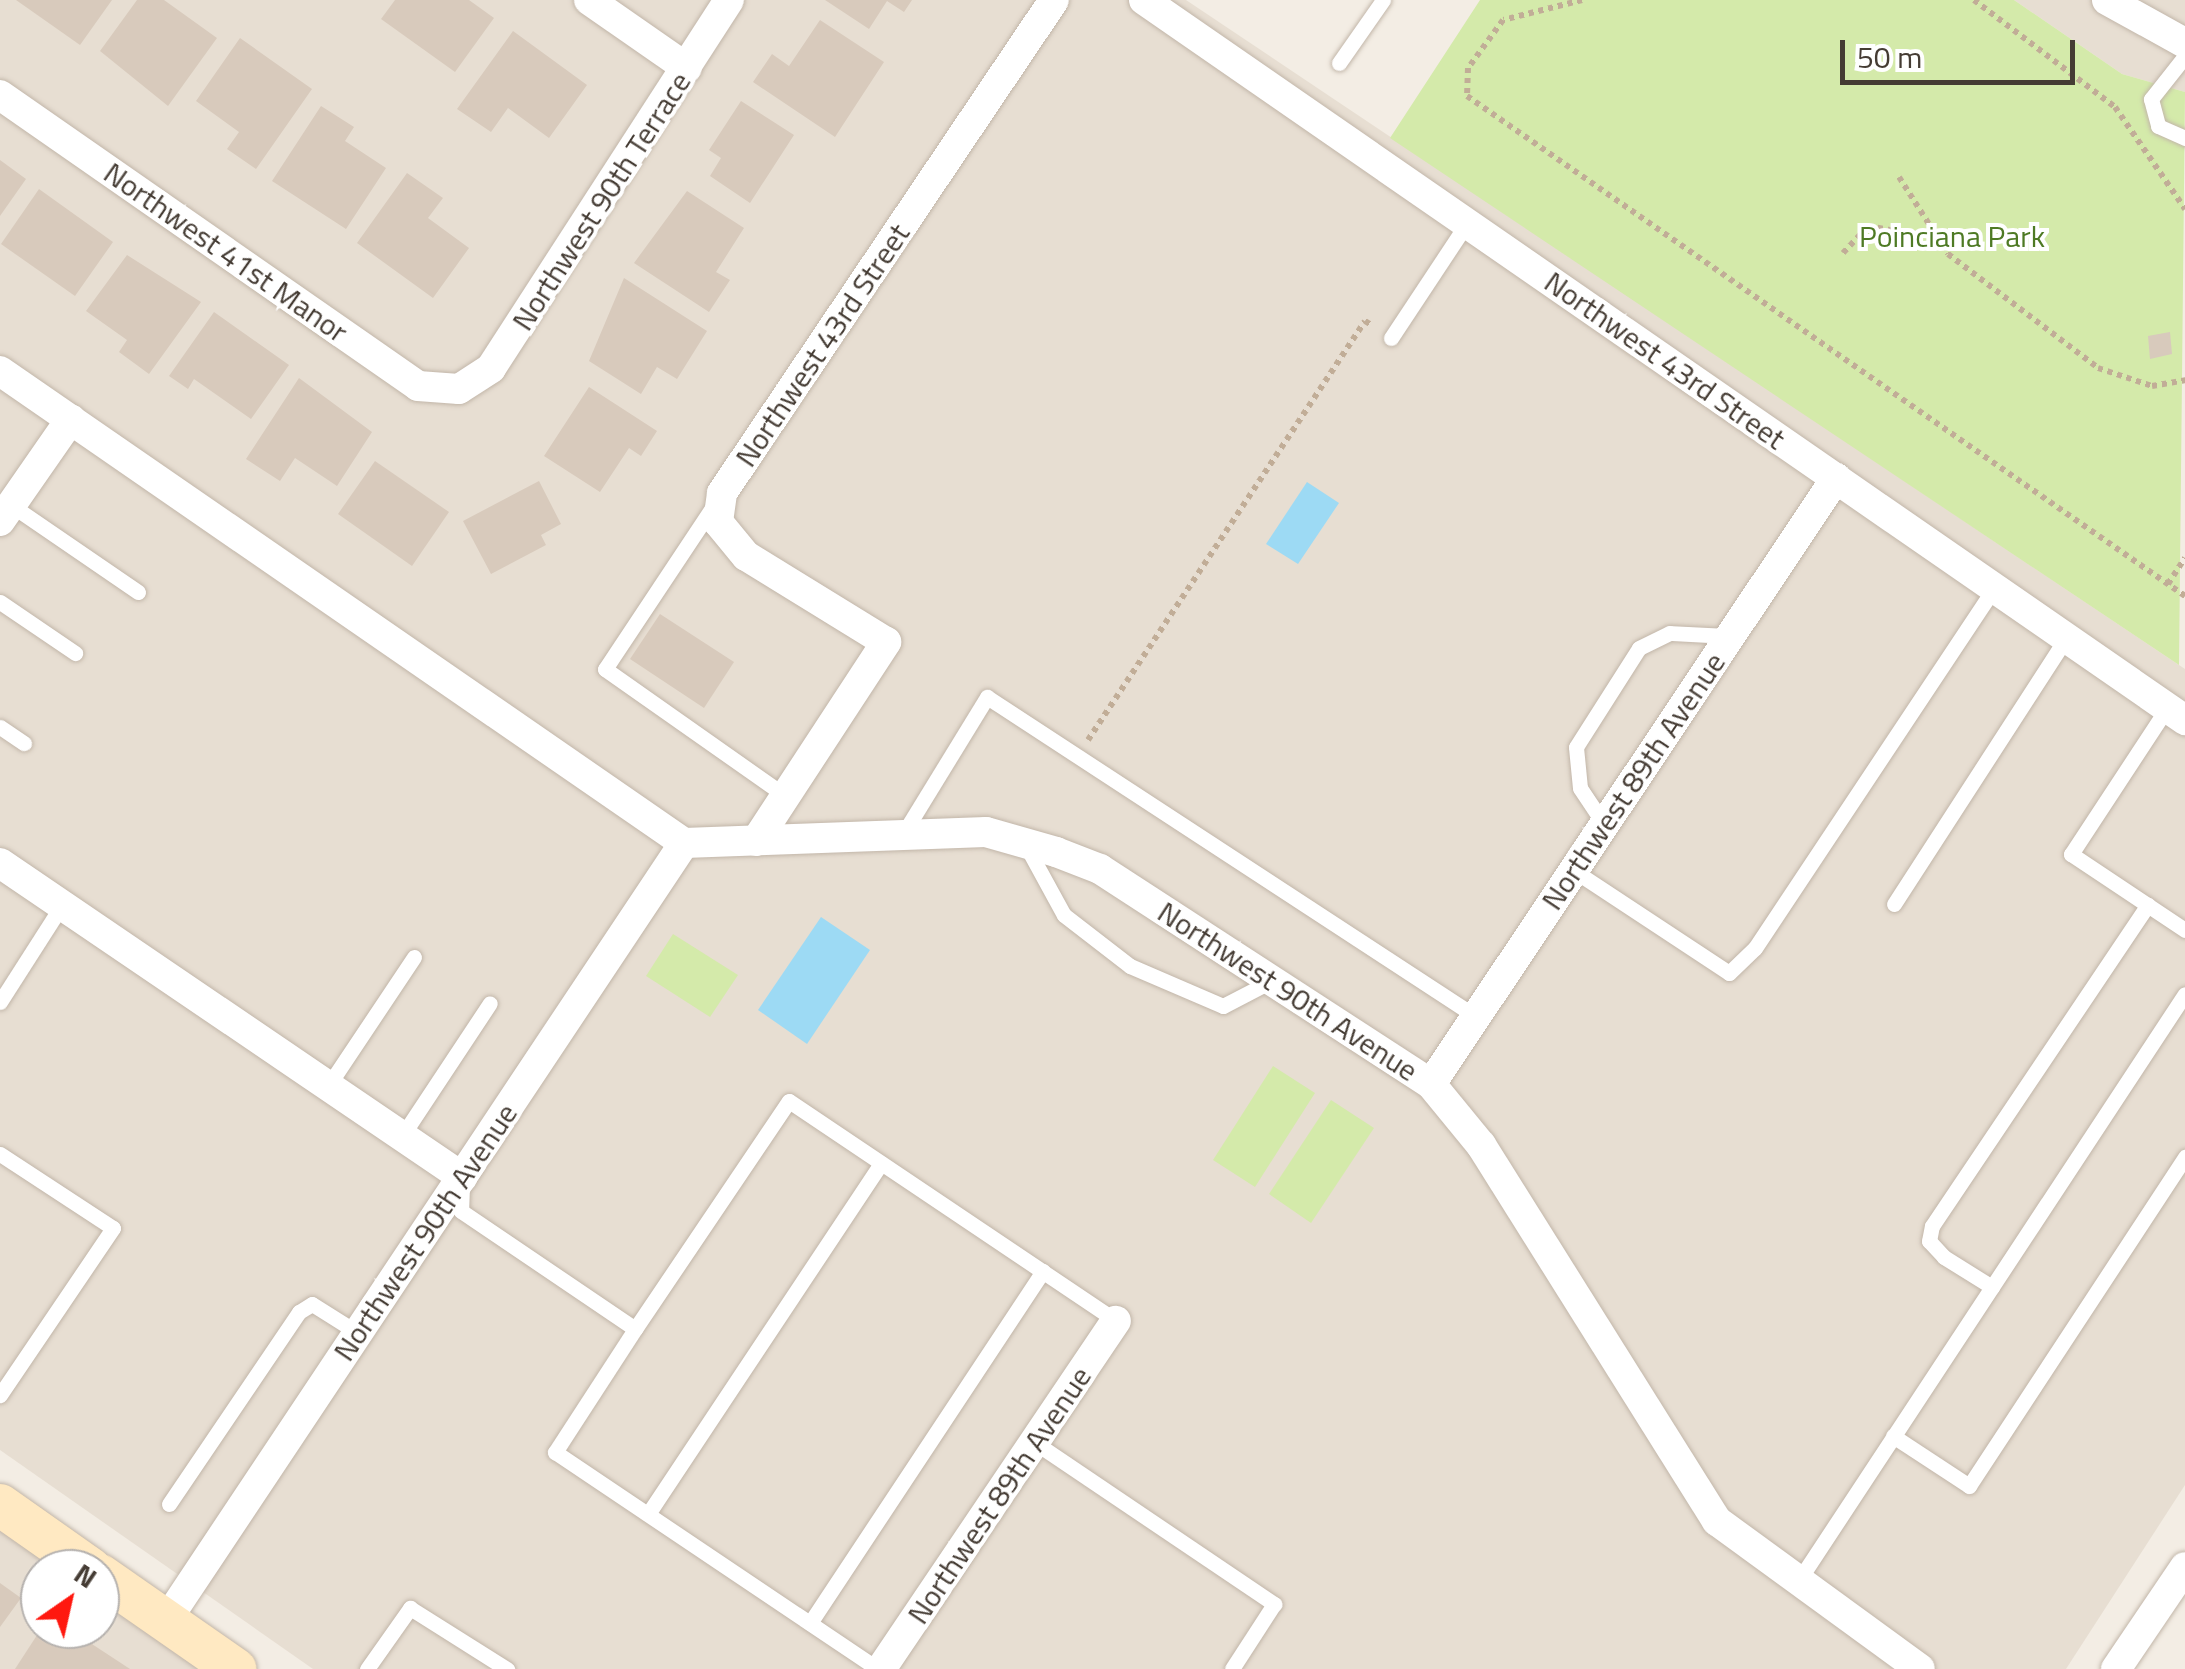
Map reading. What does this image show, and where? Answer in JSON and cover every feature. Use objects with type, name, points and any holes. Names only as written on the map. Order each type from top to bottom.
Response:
[{"type":"street","points":[[589,0],[688,68]]},
{"type":"street","name":"Northwest 90th Terrace","points":[[459,389],[491,368],[729,0]]},
{"type":"street","name":"Northwest 43rd Street","points":[[786,796],[886,642],[746,556],[718,522],[722,493],[1054,0]]},
{"type":"street","name":"Northwest 43rd Street","points":[[1144,0],[2176,714]]},
{"type":"street","points":[[2107,0],[2185,43]]},
{"type":"street","name":"Northwest 41st Manor","points":[[0,95],[418,386],[459,389]]},
{"type":"street","points":[[0,370],[684,843]]},
{"type":"street","points":[[6,513],[70,419]]},
{"type":"street","name":"Northwest 89th Avenue","points":[[1431,1084],[1836,478]]},
{"type":"street","points":[[756,841],[786,796]]},
{"type":"street","name":"Northwest 90th Avenue","points":[[166,1621],[684,843],[986,832],[1100,870],[1431,1084],[1481,1145],[1716,1521],[1795,1586],[1920,1669]]},
{"type":"street","points":[[0,863],[462,1177]]},
{"type":"street","name":"Northwest 89th Avenue","points":[[880,1669],[1116,1320]]},
{"type":"street","points":[[0,1506],[62,1549]]},
{"type":"street","points":[[2116,1669],[2185,1568]]},
{"type":"street","points":[[120,1589],[235,1669]]},
{"type":"lane","points":[[1339,63],[1383,0]]},
{"type":"lane","points":[[2185,56],[2151,99],[2158,126],[2185,138]]},
{"type":"lane","points":[[1390,338],[1468,224]]},
{"type":"lane","points":[[722,493],[605,669],[786,796]]},
{"type":"lane","points":[[6,513],[138,592]]},
{"type":"lane","points":[[1573,870],[1729,972],[1756,948],[1994,588]]},
{"type":"lane","points":[[0,602],[75,653]]},
{"type":"lane","points":[[1604,824],[1580,788],[1576,747],[1640,648],[1670,633],[1730,636]]},
{"type":"lane","points":[[1894,904],[2066,638]]},
{"type":"lane","points":[[903,834],[986,697],[1475,1016]]},
{"type":"lane","points":[[2176,714],[2071,854],[2185,930]]},
{"type":"lane","points":[[0,727],[24,743]]},
{"type":"lane","points":[[1024,842],[1064,915],[1130,966],[1223,1006],[1271,981]]},
{"type":"lane","points":[[0,1002],[62,905]]},
{"type":"lane","points":[[1992,1287],[1944,1257],[1929,1241],[1932,1226],[2148,906]]},
{"type":"lane","points":[[328,1086],[414,957]]},
{"type":"lane","points":[[1795,1586],[2185,994]]},
{"type":"lane","points":[[402,1136],[490,1003]]},
{"type":"lane","points":[[880,1669],[555,1452],[789,1101],[1116,1320]]},
{"type":"lane","points":[[0,1154],[113,1228],[0,1395]]},
{"type":"lane","points":[[1894,1436],[1969,1486],[2185,1158]]},
{"type":"lane","points":[[648,1514],[881,1162]]},
{"type":"lane","points":[[462,1177],[461,1211],[635,1330]]},
{"type":"lane","points":[[810,1623],[1044,1272]]},
{"type":"lane","points":[[169,1504],[299,1312],[312,1304],[358,1333]]},
{"type":"lane","points":[[1034,1442],[1274,1604],[1232,1669]]},
{"type":"lane","points":[[367,1669],[410,1608],[507,1669]]},
{"type":"path","points":[[1582,0],[1494,28],[1463,81],[1468,96],[2185,596]]},
{"type":"path","points":[[1974,0],[2114,107],[2185,209]]},
{"type":"path","points":[[1898,177],[1934,238]]},
{"type":"path","points":[[1843,252],[1868,226],[1903,226],[1934,238],[2098,368],[2152,386],[2185,380]]},
{"type":"path","points":[[1078,756],[1364,321],[1390,338]]},
{"type":"path","points":[[2168,584],[2185,558]]},
{"type":"shaded area","points":[[0,0],[1186,0],[2185,669],[2185,1485],[2066,1669],[313,1669],[0,1450]]},
{"type":"shaded area","points":[[2014,0],[2185,0],[2185,92],[2122,74]]},
{"type":"shaded area","points":[[0,1526],[34,1549],[20,1549],[20,1649],[120,1649],[120,1609],[206,1669],[0,1669]]},
{"type":"green space","name":"Poinciana Park","points":[[1480,0],[2014,0],[2122,74],[2185,92],[2179,665],[1390,138]]},
{"type":"green space","points":[[673,934],[738,975],[710,1017],[646,976]]},
{"type":"green space","points":[[1273,1066],[1315,1093],[1255,1187],[1213,1160]]},
{"type":"green space","points":[[1331,1100],[1374,1128],[1311,1223],[1269,1194]]},
{"type":"water","points":[[1307,482],[1339,503],[1298,564],[1266,544]]},
{"type":"water","points":[[821,917],[870,950],[807,1044],[758,1010]]},
{"type":"building","points":[[16,0],[112,0],[80,45]]},
{"type":"building","points":[[137,0],[164,0],[217,38],[168,106],[100,51]]},
{"type":"building","points":[[395,0],[469,0],[494,18],[455,72],[381,19]]},
{"type":"building","points":[[825,0],[912,0],[904,12],[887,1],[869,29]]},
{"type":"building","points":[[820,20],[884,62],[835,137],[753,82],[772,54],[789,66]]},
{"type":"building","points":[[513,31],[587,85],[549,138],[508,108],[491,132],[457,109]]},
{"type":"building","points":[[240,38],[312,89],[256,169],[227,149],[239,132],[196,101]]},
{"type":"building","points":[[741,101],[794,135],[750,203],[710,176],[721,158],[709,150]]},
{"type":"building","points":[[321,106],[354,127],[345,141],[386,168],[346,229],[272,181]]},
{"type":"building","points":[[0,160],[26,179],[0,216]]},
{"type":"building","points":[[407,173],[443,198],[428,218],[469,248],[433,298],[357,243]]},
{"type":"building","points":[[39,189],[113,242],[75,296],[1,244]]},
{"type":"building","points":[[687,191],[744,228],[716,272],[730,280],[709,312],[634,263]]},
{"type":"building","points":[[127,255],[201,302],[149,374],[119,352],[127,340],[86,311]]},
{"type":"building","points":[[624,278],[707,331],[677,379],[657,367],[641,394],[589,361]]},
{"type":"building","points":[[214,312],[289,365],[251,419],[194,379],[188,389],[169,376]]},
{"type":"building","points":[[2170,332],[2172,354],[2150,359],[2148,336]]},
{"type":"building","points":[[299,378],[372,432],[337,486],[295,458],[280,481],[246,459]]},
{"type":"building","points":[[589,387],[657,431],[641,456],[629,448],[600,492],[544,456]]},
{"type":"building","points":[[375,461],[449,512],[412,566],[338,514]]},
{"type":"building","points":[[539,481],[561,524],[541,535],[546,545],[491,574],[463,521]]},
{"type":"building","points":[[660,614],[734,662],[704,708],[630,659]]},
{"type":"building","points":[[0,1583],[20,1599],[0,1627]]},
{"type":"building","points":[[28,1649],[100,1649],[130,1669],[15,1669]]}]
